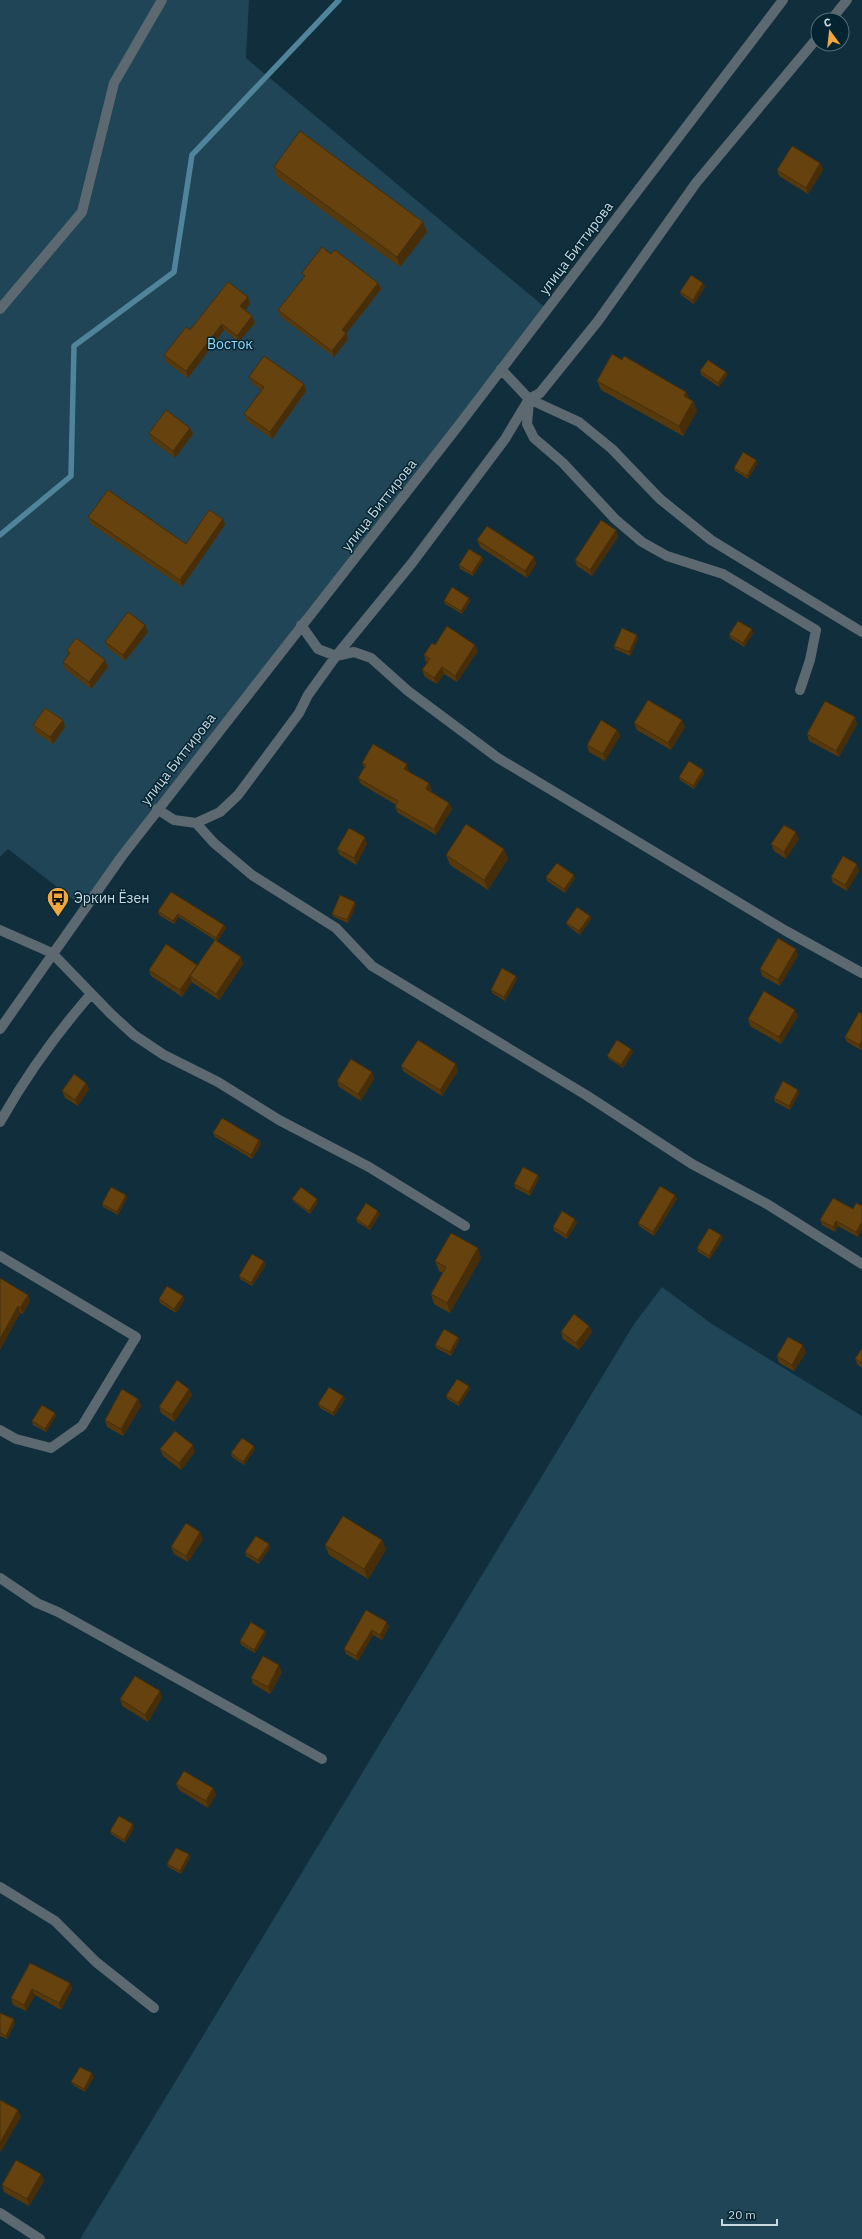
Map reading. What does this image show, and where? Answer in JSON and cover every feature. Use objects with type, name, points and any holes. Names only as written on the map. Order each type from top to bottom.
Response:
[{"type":"street","points":[[0,309],[82,212],[114,83],[162,0]]},
{"type":"street","name":"улица Биттирова","points":[[0,1029],[52,953],[158,809],[502,369],[783,0]]},
{"type":"street","points":[[837,12],[847,0]]},
{"type":"street","points":[[158,809],[174,820],[196,823],[220,812],[238,796],[299,713],[308,695],[336,656],[412,563],[505,439],[529,400],[540,392],[598,321],[696,183],[810,47]]},
{"type":"street","points":[[502,369],[529,400],[579,422],[612,449],[660,499],[711,540],[862,632]]},
{"type":"street","points":[[529,400],[527,424],[534,438],[563,463],[615,519],[642,542],[667,556],[723,574],[816,630],[810,660],[800,690]]},
{"type":"street","points":[[301,626],[318,649],[336,656],[354,652],[371,658],[408,691],[498,758],[786,931],[862,973]]},
{"type":"street","points":[[196,823],[214,843],[252,875],[336,928],[372,966],[586,1095],[692,1164],[767,1204],[862,1264]]},
{"type":"street","points":[[0,930],[52,953],[91,994],[134,1035],[164,1055],[218,1082],[279,1120],[369,1167],[466,1226]]},
{"type":"street","points":[[0,1122],[23,1082],[62,1027],[91,994]]},
{"type":"street","points":[[0,1256],[136,1337],[82,1426],[51,1448],[16,1439],[0,1430]]},
{"type":"street","points":[[0,1578],[37,1603],[65,1616],[322,1759]]},
{"type":"street","points":[[0,1887],[55,1921],[96,1962],[154,2008]]},
{"type":"street","points":[[0,2213],[40,2239]]},
{"type":"green space","name":"Восток","points":[[0,0],[249,0],[246,58],[547,309],[84,908],[8,849],[0,857]]},
{"type":"green space","points":[[662,1287],[712,1324],[862,1416],[862,2239],[80,2239],[634,1324]]},
{"type":"building","points":[[300,131],[423,222],[397,257],[274,167]]},
{"type":"building","points":[[792,146],[820,163],[806,188],[777,170]]},
{"type":"building","points":[[322,247],[331,254],[335,250],[378,283],[342,330],[346,333],[332,351],[278,310],[305,276],[302,273]]},
{"type":"building","points":[[691,275],[703,283],[693,300],[680,292]]},
{"type":"building","points":[[228,282],[248,297],[240,306],[252,316],[237,336],[222,324],[186,371],[164,355],[186,327],[190,330]]},
{"type":"building","points":[[612,354],[622,360],[624,356],[686,392],[684,396],[693,401],[679,426],[597,381]]},
{"type":"building","points":[[264,356],[304,384],[270,432],[244,414],[264,387],[249,377]]},
{"type":"building","points":[[708,360],[726,372],[718,383],[700,371]]},
{"type":"building","points":[[166,410],[190,428],[173,451],[149,433]]},
{"type":"building","points":[[743,452],[756,460],[747,476],[734,468]]},
{"type":"building","points":[[108,490],[186,544],[209,510],[223,519],[180,580],[88,517]]},
{"type":"building","points":[[601,520],[616,530],[590,570],[575,560]]},
{"type":"building","points":[[487,526],[534,557],[525,571],[477,540]]},
{"type":"building","points":[[469,549],[482,557],[472,573],[459,565]]},
{"type":"building","points":[[452,587],[469,598],[461,611],[444,601]]},
{"type":"building","points":[[128,612],[145,625],[123,655],[105,642]]},
{"type":"building","points":[[738,621],[752,629],[743,643],[729,635]]},
{"type":"building","points":[[447,626],[475,645],[455,676],[442,667],[434,678],[422,670],[430,659],[424,655],[432,643],[435,645]]},
{"type":"building","points":[[622,628],[637,635],[629,652],[614,646]]},
{"type":"building","points":[[76,638],[105,660],[89,682],[63,662],[70,653],[67,650]]},
{"type":"building","points":[[648,700],[682,720],[668,743],[634,723]]},
{"type":"building","points":[[825,701],[855,717],[836,751],[807,734]]},
{"type":"building","points":[[45,708],[63,720],[50,737],[33,725]]},
{"type":"building","points":[[601,720],[617,730],[603,754],[587,745]]},
{"type":"building","points":[[373,744],[407,764],[404,769],[429,783],[426,789],[449,803],[434,829],[395,807],[398,801],[358,778],[366,765],[362,763]]},
{"type":"building","points":[[689,761],[703,770],[693,786],[679,777]]},
{"type":"building","points":[[466,824],[504,849],[484,880],[446,855]]},
{"type":"building","points":[[784,825],[796,832],[784,852],[771,844]]},
{"type":"building","points":[[349,828],[365,837],[354,858],[337,849]]},
{"type":"building","points":[[843,856],[857,864],[845,885],[831,877]]},
{"type":"building","points":[[557,863],[574,875],[564,889],[546,877]]},
{"type":"building","points":[[171,892],[224,925],[216,938],[178,914],[173,921],[158,911]]},
{"type":"building","points":[[340,895],[355,902],[347,920],[332,914]]},
{"type":"building","points":[[577,907],[590,916],[579,931],[566,923]]},
{"type":"building","points":[[778,938],[796,949],[778,980],[760,969]]},
{"type":"building","points":[[215,940],[241,957],[216,994],[190,976]]},
{"type":"building","points":[[166,944],[197,965],[180,990],[149,970]]},
{"type":"building","points":[[502,968],[516,976],[504,997],[491,990]]},
{"type":"building","points":[[764,991],[795,1010],[779,1037],[748,1019]]},
{"type":"building","points":[[859,1012],[862,1014],[862,1040],[859,1045],[845,1037]]},
{"type":"building","points":[[418,1040],[456,1064],[440,1090],[401,1066]]},
{"type":"building","points":[[617,1040],[631,1049],[621,1065],[607,1056]]},
{"type":"building","points":[[351,1059],[372,1072],[358,1094],[337,1081]]},
{"type":"building","points":[[74,1074],[86,1083],[75,1100],[62,1091]]},
{"type":"building","points":[[783,1081],[798,1090],[789,1106],[774,1098]]},
{"type":"building","points":[[222,1118],[259,1140],[251,1155],[213,1133]]},
{"type":"building","points":[[523,1167],[538,1175],[529,1192],[514,1184]]},
{"type":"building","points":[[660,1186],[675,1195],[653,1232],[638,1223]]},
{"type":"building","points":[[111,1187],[126,1195],[117,1212],[102,1204]]},
{"type":"building","points":[[301,1187],[317,1199],[309,1211],[292,1199]]},
{"type":"building","points":[[833,1198],[853,1209],[856,1203],[862,1206],[862,1222],[856,1232],[836,1221],[833,1227],[820,1220]]},
{"type":"building","points":[[366,1203],[378,1211],[368,1227],[356,1219]]},
{"type":"building","points":[[562,1211],[575,1219],[566,1235],[553,1227]]},
{"type":"building","points":[[709,1228],[721,1235],[709,1256],[697,1248]]},
{"type":"building","points":[[451,1233],[478,1248],[447,1303],[431,1294],[446,1267],[435,1261]]},
{"type":"building","points":[[252,1254],[264,1261],[251,1283],[239,1276]]},
{"type":"building","points":[[0,1278],[28,1295],[20,1308],[18,1306],[0,1339]]},
{"type":"building","points":[[167,1286],[183,1296],[174,1309],[159,1299]]},
{"type":"building","points":[[574,1314],[589,1326],[576,1343],[561,1332]]},
{"type":"building","points":[[444,1329],[458,1337],[450,1352],[435,1345]]},
{"type":"building","points":[[788,1337],[803,1345],[792,1365],[777,1356]]},
{"type":"building","points":[[862,1348],[862,1363],[855,1359]]},
{"type":"building","points":[[457,1379],[469,1386],[458,1403],[446,1396]]},
{"type":"building","points":[[177,1380],[189,1389],[172,1415],[159,1407]]},
{"type":"building","points":[[329,1387],[343,1396],[333,1413],[318,1404]]},
{"type":"building","points":[[122,1389],[138,1399],[121,1429],[105,1420]]},
{"type":"building","points":[[42,1405],[55,1413],[45,1429],[32,1421]]},
{"type":"building","points":[[175,1431],[193,1445],[179,1463],[160,1449]]},
{"type":"building","points":[[242,1438],[254,1446],[243,1462],[231,1453]]},
{"type":"building","points":[[343,1516],[382,1540],[364,1569],[325,1545]]},
{"type":"building","points":[[186,1523],[200,1532],[186,1556],[171,1547]]},
{"type":"building","points":[[256,1536],[269,1544],[258,1560],[245,1552]]},
{"type":"building","points":[[366,1610],[387,1622],[380,1635],[372,1630],[356,1656],[344,1649]]},
{"type":"building","points":[[251,1622],[265,1631],[254,1650],[240,1641]]},
{"type":"building","points":[[263,1656],[279,1665],[268,1687],[251,1678]]},
{"type":"building","points":[[135,1676],[160,1691],[145,1715],[120,1699]]},
{"type":"building","points":[[184,1771],[213,1788],[206,1801],[176,1784]]},
{"type":"building","points":[[119,1816],[133,1824],[124,1840],[110,1831]]},
{"type":"building","points":[[176,1848],[189,1854],[180,1871],[167,1864]]},
{"type":"building","points":[[30,1963],[70,1983],[59,2003],[32,1989],[24,2005],[11,1998]]},
{"type":"building","points":[[0,2013],[14,2019],[6,2036],[0,2033]]},
{"type":"building","points":[[80,2067],[92,2073],[84,2089],[71,2082]]},
{"type":"building","points":[[0,2100],[18,2110],[0,2143]]},
{"type":"building","points":[[16,2160],[41,2174],[27,2199],[2,2185]]},
{"type":"waterway","points":[[0,535],[71,476],[74,346],[174,272],[192,155],[339,0]]},
{"type":"place","name":"Эркин Ёзен","points":[[58,918]]}]
